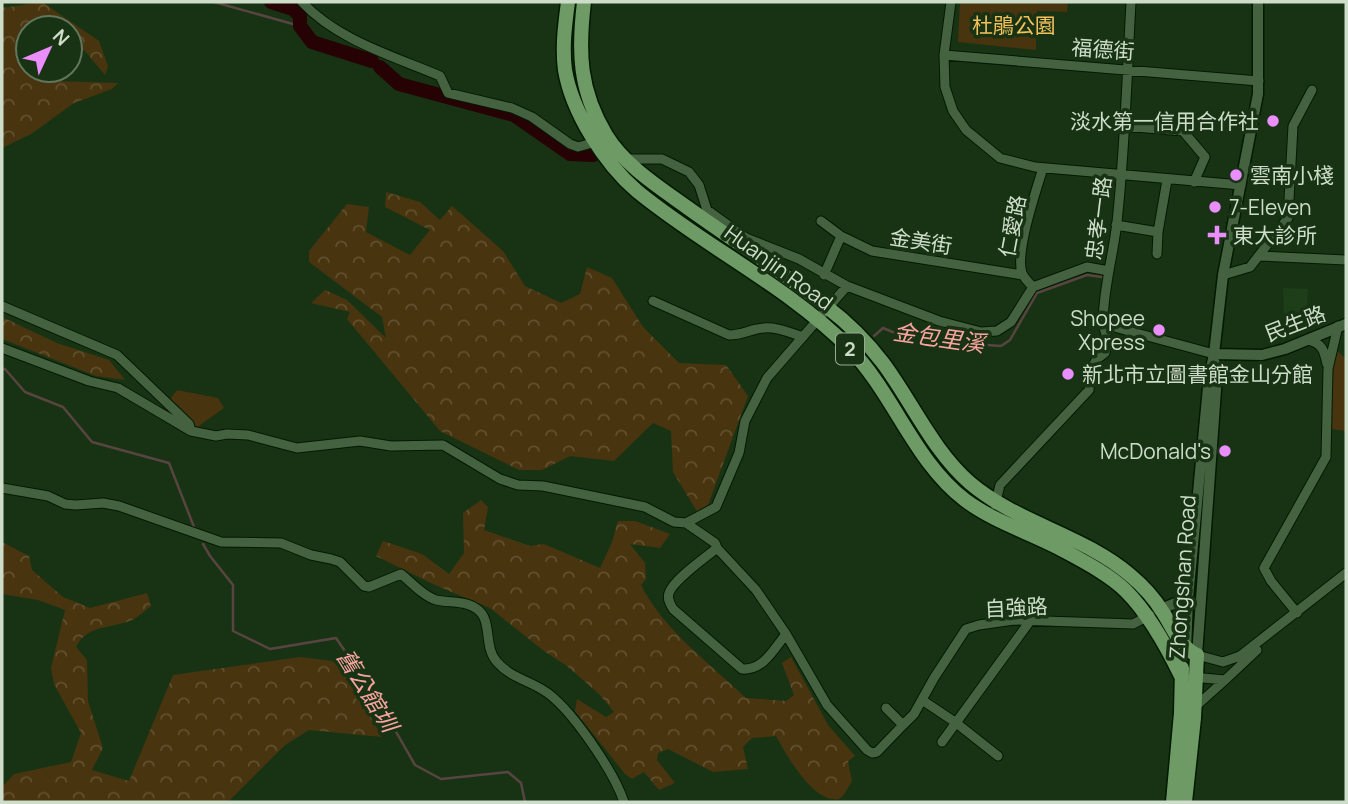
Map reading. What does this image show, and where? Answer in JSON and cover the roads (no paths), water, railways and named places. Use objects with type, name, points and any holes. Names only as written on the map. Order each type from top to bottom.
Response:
[{"type":"main road","name":"Huanjin Road","points":[[568,2],[563,41],[565,71],[575,108],[601,139],[636,190],[818,319],[850,349],[872,374],[931,465],[964,499],[992,516],[1060,549],[1125,590],[1147,617],[1181,676]]},
{"type":"main road","name":"Huanjin Road","points":[[584,2],[579,42],[583,81],[601,139],[652,182],[827,307],[864,339],[943,453],[969,482],[996,502],[1108,558],[1132,577],[1161,608],[1191,653]]},
{"type":"main road","name":"Zhongshan Road","points":[[1173,802],[1181,713],[1181,676],[1191,653]]},
{"type":"main road","name":"Zhongshan Road","points":[[1185,802],[1195,706],[1196,677],[1191,653]]},
{"type":"street","points":[[302,2],[310,12],[345,35],[440,76],[448,93],[512,108],[578,147],[601,139]]},
{"type":"street","points":[[951,2],[944,55],[945,87],[953,111],[966,130],[1000,158],[1043,168],[1241,185]]},
{"type":"street","name":"忠孝一路","points":[[992,516],[1000,485],[1089,390],[1092,367],[1105,353],[1107,338],[1103,324],[1103,298],[1116,225],[1121,174],[1131,2]]},
{"type":"street","name":"Zhongshan Road","points":[[1191,653],[1188,598],[1209,377],[1223,275],[1259,81],[1258,2]]},
{"type":"street","name":"福德街","points":[[944,55],[1259,81]]},
{"type":"street","points":[[1223,275],[1250,267],[1288,218],[1293,126],[1312,90]]},
{"type":"street","points":[[1123,126],[1183,131],[1205,157],[1194,182]]},
{"type":"street","points":[[625,159],[662,159],[689,172],[699,185],[707,210],[746,238],[784,252],[847,286],[939,321],[981,332],[998,331],[1011,322],[1033,287],[1087,267],[1109,271]]},
{"type":"street","name":"仁愛路","points":[[1033,287],[1023,275],[1021,262],[1029,216],[1043,168]]},
{"type":"street","points":[[1157,254],[1167,180]]},
{"type":"street","name":"金美街","points":[[821,222],[841,236],[872,251],[1023,275]]},
{"type":"street","points":[[1116,225],[1158,232]]},
{"type":"street","points":[[824,275],[841,236]]},
{"type":"street","points":[[1259,256],[1346,260]]},
{"type":"street","points":[[686,523],[716,507],[739,453],[746,421],[767,378],[847,286]]},
{"type":"street","points":[[653,301],[729,335],[770,328],[803,337]]},
{"type":"street","points":[[2,306],[117,355],[189,424],[191,431]]},
{"type":"street","points":[[1103,324],[1214,354]]},
{"type":"street","points":[[1328,369],[1342,326]]},
{"type":"street","name":"民生路","points":[[1214,354],[1262,355],[1342,326]]},
{"type":"street","points":[[1297,613],[1271,581],[1265,568],[1326,457],[1328,369],[1324,349],[1308,340]]},
{"type":"street","points":[[2,348],[89,381],[118,388],[191,431],[216,436],[248,435],[297,448],[360,441],[391,446],[431,443],[443,445],[500,479],[518,485],[543,486],[645,507],[674,522],[686,523],[715,543],[756,590],[786,634],[758,667],[742,669],[673,609],[668,601],[674,585],[717,548]]},
{"type":"street","name":"Zhongshan Road","points":[[1191,653],[1217,376],[1214,354]]},
{"type":"street","points":[[2,488],[48,496],[65,504],[103,503],[119,506],[221,542],[281,543],[311,555],[340,562],[364,586],[369,587],[401,574],[430,597],[475,607],[483,613],[491,656],[517,678],[554,698],[600,753],[625,802]]},
{"type":"street","points":[[1195,706],[1283,625],[1346,573]]},
{"type":"street","points":[[1161,608],[1188,598]]},
{"type":"street","name":"自強路","points":[[786,634],[827,705],[872,753],[877,752],[914,714],[967,629],[1014,620],[1133,624],[1161,608]]},
{"type":"street","points":[[942,742],[1030,621]]},
{"type":"street","points":[[1191,653],[1223,662],[1240,656],[1283,625]]},
{"type":"street","points":[[1181,676],[1225,680]]},
{"type":"street","points":[[922,700],[998,756]]},
{"type":"street","points":[[886,708],[903,725]]},
{"type":"waterway","points":[[214,2],[300,26]]},
{"type":"waterway","points":[[271,2],[293,9],[300,16],[300,26],[312,42],[372,61]]},
{"type":"waterway","points":[[380,67],[399,84],[514,115],[570,154],[593,155]]},
{"type":"waterway","name":"金包里溪","points":[[874,336],[883,328],[900,335],[946,337],[972,344],[1001,346],[1010,340],[1037,293],[1087,275],[1102,277]]},
{"type":"waterway","name":"舊公館圳","points":[[2,369],[5,369],[25,392],[63,407],[92,442],[169,463],[194,527]]},
{"type":"waterway","name":"舊公館圳","points":[[203,544],[233,585],[233,631],[270,649],[336,638],[375,695],[415,765],[441,779],[508,772],[521,783],[525,802]]},
{"type":"place","name":"淡水第一信用合作社","points":[[1273,121]]},
{"type":"place","name":"雲南小棧","points":[[1236,175]]},
{"type":"place","name":"7-Eleven","points":[[1215,207]]},
{"type":"place","name":"東大診所","points":[[1217,235]]},
{"type":"place","name":"Shopee Xpress","points":[[1159,330]]},
{"type":"place","name":"新北市立圖書館金山分館","points":[[1068,374]]},
{"type":"place","name":"McDonald's","points":[[1225,451]]},
{"type":"park label","name":"杜鵑公園","points":[[1014,25]]}]
